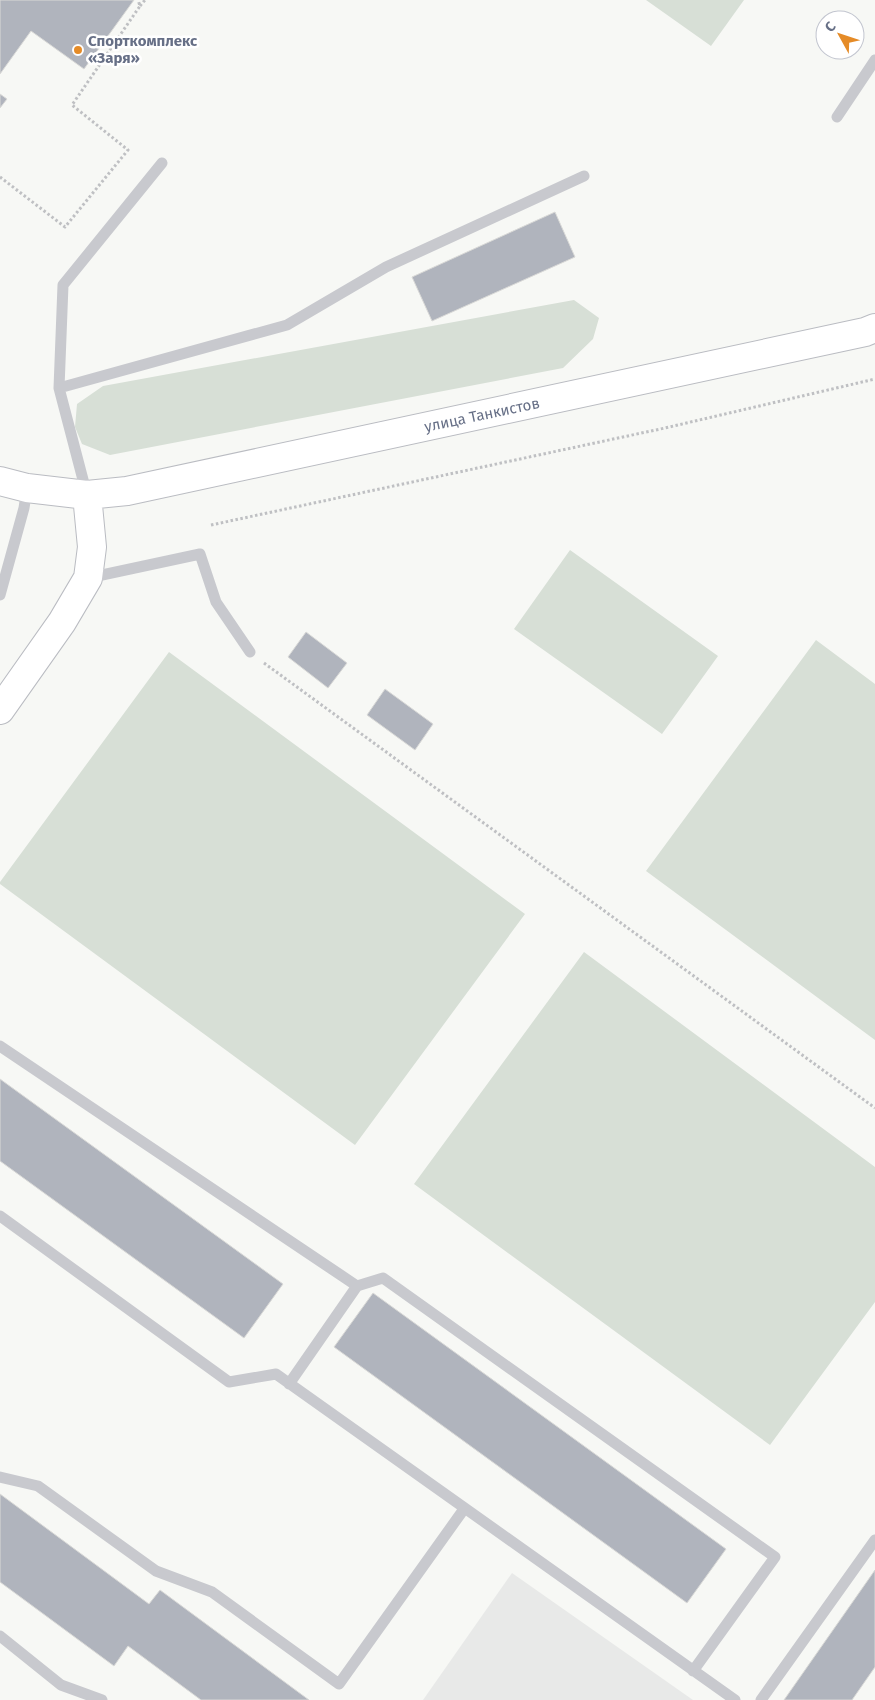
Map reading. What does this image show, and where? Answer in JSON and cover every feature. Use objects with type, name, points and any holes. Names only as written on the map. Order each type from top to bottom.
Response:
[{"type":"street","name":"улица Танкистов","points":[[0,481],[27,488],[87,495],[128,491],[865,332],[875,328]]},
{"type":"street","points":[[0,710],[62,622],[88,578],[92,547],[87,495]]},
{"type":"lane","points":[[836,117],[875,60]]},
{"type":"lane","points":[[87,495],[59,388],[63,285],[162,163]]},
{"type":"lane","points":[[59,388],[286,325],[386,267],[584,176]]},
{"type":"lane","points":[[0,596],[24,508],[27,488]]},
{"type":"lane","points":[[88,578],[200,554],[216,602],[250,652]]},
{"type":"lane","points":[[0,1046],[357,1286]]},
{"type":"lane","points":[[0,1216],[229,1382],[276,1374],[735,1700]]},
{"type":"lane","points":[[289,1384],[357,1286],[383,1278],[775,1557],[693,1670]]},
{"type":"lane","points":[[0,1477],[38,1486],[156,1571],[212,1592],[339,1684],[464,1508]]},
{"type":"lane","points":[[761,1700],[875,1540]]},
{"type":"lane","points":[[0,1636],[61,1685],[102,1700]]},
{"type":"path","points":[[138,0],[140,6]]},
{"type":"path","points":[[0,177],[65,227],[72,219],[128,150],[72,106],[145,0]]},
{"type":"path","points":[[211,525],[655,430],[875,380]]},
{"type":"path","points":[[250,652],[875,1108]]},
{"type":"shaded area","points":[[646,0],[744,0],[711,46]]},
{"type":"shaded area","points":[[574,300],[599,318],[593,339],[563,368],[110,455],[82,444],[75,427],[77,404],[103,386]]},
{"type":"shaded area","points":[[570,550],[718,656],[662,734],[514,629]]},
{"type":"shaded area","points":[[816,640],[875,684],[875,1040],[646,871]]},
{"type":"shaded area","points":[[169,652],[525,914],[355,1145],[0,884]]},
{"type":"shaded area","points":[[584,952],[875,1167],[875,1302],[770,1445],[414,1184]]},
{"type":"shaded area","points":[[512,1573],[693,1700],[423,1700]]},
{"type":"building","name":"Спорткомплекс «Заря»","points":[[0,0],[134,0],[84,69],[31,31],[0,74]]},
{"type":"building","points":[[0,94],[7,99],[0,108]]},
{"type":"building","points":[[555,212],[575,257],[432,321],[412,277]]},
{"type":"building","points":[[306,632],[347,663],[328,688],[288,657]]},
{"type":"building","points":[[385,689],[433,724],[415,750],[367,715]]},
{"type":"building","points":[[0,1079],[283,1284],[244,1338],[0,1161]]},
{"type":"building","points":[[373,1293],[726,1549],[687,1603],[334,1347]]},
{"type":"building","points":[[0,1494],[149,1604],[160,1590],[309,1700],[201,1700],[128,1646],[114,1666],[0,1582]]},
{"type":"building","points":[[875,1570],[875,1667],[852,1700],[784,1700]]},
{"type":"place","name":"Спорткомплекс «Заря»","points":[[78,50]]}]
